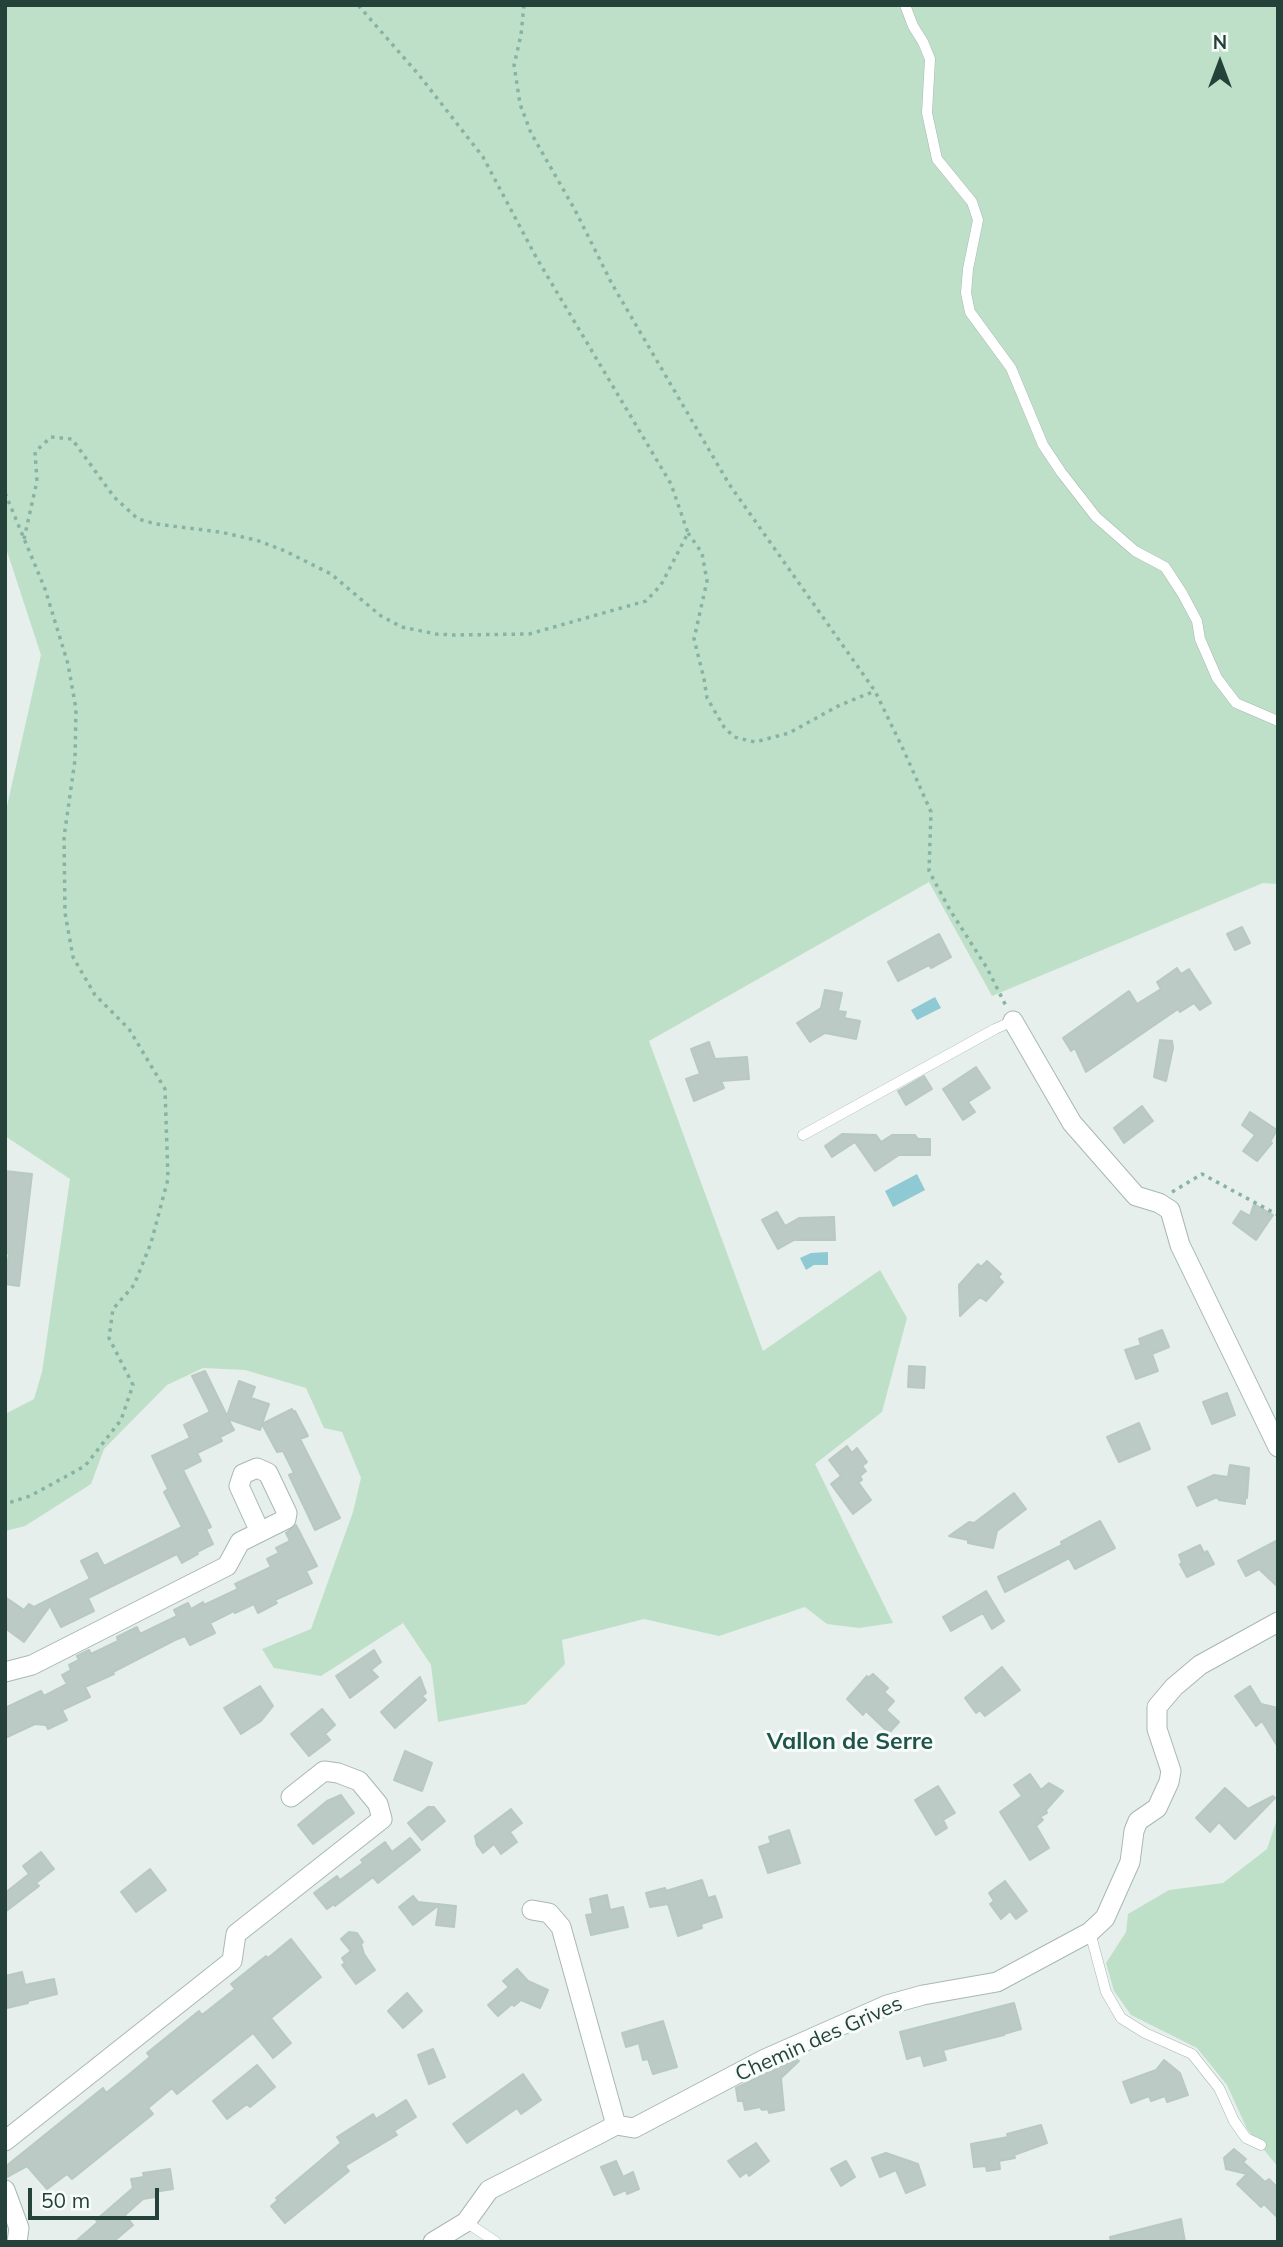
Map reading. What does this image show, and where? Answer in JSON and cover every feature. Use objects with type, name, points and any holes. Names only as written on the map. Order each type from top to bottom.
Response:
[{"type":"street","points":[[1013,1021],[1072,1123],[1136,1196],[1159,1203],[1170,1210],[1180,1245],[1278,1447]]},
{"type":"street","points":[[5,1672],[32,1665],[227,1566],[240,1542],[260,1532]]},
{"type":"street","name":"Chemin des Grives","points":[[433,2242],[466,2222],[489,2190],[616,2126],[634,2128],[765,2059],[887,2005],[923,1995],[997,1982],[1090,1932],[1105,1918],[1130,1862],[1138,1821],[1157,1808],[1169,1782],[1171,1771],[1157,1729],[1157,1707],[1174,1687],[1200,1665],[1278,1622]]},
{"type":"street","points":[[5,2141],[232,1961],[236,1934],[382,1819],[378,1804],[359,1781],[338,1773],[324,1772],[290,1797]]},
{"type":"street","points":[[532,1910],[549,1913],[561,1927],[616,2126]]},
{"type":"street","points":[[5,2190],[19,2228],[17,2242]]},
{"type":"lane","points":[[905,5],[930,59],[927,113],[937,159],[972,202],[978,220],[968,269],[967,293],[970,312],[1011,368],[1043,445],[1061,472],[1096,517],[1135,551],[1165,567],[1197,621],[1200,639],[1217,678],[1236,703],[1278,721]]},
{"type":"lane","points":[[803,1135],[1013,1021]]},
{"type":"lane","points":[[1090,1932],[1106,1992],[1121,2018],[1145,2033],[1192,2054],[1219,2088],[1234,2121],[1246,2138],[1261,2145]]},
{"type":"lane","points":[[466,2222],[496,2242]]},
{"type":"path","points":[[358,5],[419,75],[483,157],[536,257],[671,484],[688,533],[702,553],[707,581],[694,639],[707,698],[724,727],[734,737],[755,742],[789,733],[840,705],[875,691]]},
{"type":"path","points":[[524,5],[514,65],[520,104],[531,134],[575,210],[612,284],[729,484],[875,691],[930,812],[929,871],[950,911],[987,968],[1013,1021]]},
{"type":"path","points":[[24,538],[37,481],[34,452],[51,437],[72,439],[114,497],[138,519],[156,524],[220,531],[266,543],[331,574],[381,616],[402,627],[436,634],[529,634],[646,601],[661,586],[688,533]]},
{"type":"path","points":[[5,493],[45,589],[68,664],[76,709],[75,760],[64,837],[65,913],[74,957],[95,995],[129,1029],[165,1089],[168,1179],[151,1243],[134,1285],[113,1309],[109,1338],[133,1385],[121,1420],[85,1466],[30,1496],[5,1504]]},
{"type":"path","points":[[1159,1203],[1202,1174],[1278,1215]]},
{"type":"green space","points":[[5,5],[1278,5],[1278,884],[1263,883],[992,996],[929,882],[649,1041],[763,1351],[880,1270],[907,1318],[882,1412],[815,1464],[893,1623],[859,1628],[827,1624],[805,1607],[719,1636],[644,1619],[562,1640],[565,1664],[526,1704],[438,1722],[431,1665],[403,1623],[321,1676],[274,1668],[262,1649],[311,1629],[353,1512],[361,1478],[342,1432],[324,1428],[306,1388],[245,1370],[203,1368],[167,1385],[104,1449],[91,1484],[25,1526],[5,1531],[5,1414],[34,1399],[42,1372],[70,1179],[5,1136],[5,815],[41,655],[5,545]]},
{"type":"green space","points":[[1278,1816],[1278,2167],[1247,2129],[1227,2085],[1197,2048],[1131,2015],[1114,1991],[1106,1963],[1126,1932],[1128,1914],[1169,1890],[1223,1883],[1267,1849]]},
{"type":"water","points":[[935,997],[941,1008],[917,1020],[911,1010]]},
{"type":"water","points":[[917,1174],[925,1190],[893,1207],[885,1191]]},
{"type":"water","points":[[828,1252],[828,1265],[814,1265],[806,1270],[800,1258],[811,1253]]},
{"type":"building","points":[[1242,927],[1250,943],[1235,950],[1227,934]]},
{"type":"building","points":[[939,934],[951,957],[898,981],[888,962]]},
{"type":"building","points":[[1177,968],[1181,974],[1189,969],[1211,1003],[1200,1010],[1194,1003],[1180,1012],[1178,1009],[1086,1072],[1075,1048],[1071,1051],[1063,1038],[1129,991],[1137,1004],[1161,989],[1157,982]]},
{"type":"building","points":[[825,990],[842,993],[838,1011],[846,1012],[844,1018],[860,1021],[856,1039],[825,1033],[810,1042],[797,1023],[821,1008]]},
{"type":"building","points":[[1160,1040],[1172,1041],[1166,1081],[1154,1077]]},
{"type":"building","points":[[709,1042],[715,1059],[747,1057],[749,1079],[721,1081],[724,1088],[694,1101],[686,1079],[700,1074],[691,1049]]},
{"type":"building","points":[[976,1067],[990,1088],[968,1102],[975,1112],[963,1120],[943,1089]]},
{"type":"building","points":[[924,1076],[932,1089],[906,1105],[898,1091]]},
{"type":"building","points":[[1142,1106],[1153,1121],[1124,1143],[1114,1128]]},
{"type":"building","points":[[1250,1112],[1277,1130],[1270,1142],[1272,1143],[1257,1161],[1243,1151],[1255,1135],[1242,1125]]},
{"type":"building","points":[[842,1134],[876,1135],[881,1142],[892,1135],[915,1135],[918,1139],[930,1139],[930,1155],[899,1155],[875,1171],[855,1142],[832,1157],[825,1146]]},
{"type":"building","points":[[5,1171],[32,1174],[19,1286],[5,1284],[9,1253],[5,1253]]},
{"type":"building","points":[[1254,1204],[1273,1215],[1256,1240],[1233,1223],[1241,1211],[1250,1216]]},
{"type":"building","points":[[777,1212],[785,1226],[799,1218],[834,1217],[835,1240],[794,1240],[778,1249],[762,1220]]},
{"type":"building","points":[[987,1261],[1001,1274],[998,1277],[1003,1282],[986,1301],[980,1297],[960,1316],[959,1285],[978,1264],[981,1267]]},
{"type":"building","points":[[1162,1330],[1169,1347],[1152,1354],[1158,1371],[1136,1379],[1125,1350],[1141,1345],[1139,1339]]},
{"type":"building","points":[[909,1366],[925,1367],[924,1388],[908,1387]]},
{"type":"building","points":[[205,1371],[227,1416],[239,1381],[255,1387],[251,1398],[269,1404],[260,1430],[228,1419],[234,1430],[219,1435],[222,1441],[197,1453],[201,1461],[183,1470],[211,1527],[206,1529],[213,1544],[182,1563],[177,1554],[88,1598],[94,1611],[61,1627],[50,1606],[24,1642],[5,1628],[5,1597],[24,1610],[29,1604],[34,1607],[90,1579],[81,1561],[97,1553],[104,1566],[182,1527],[164,1492],[168,1489],[152,1456],[190,1438],[184,1425],[210,1412],[192,1376]]},
{"type":"building","points":[[1227,1393],[1235,1415],[1212,1424],[1203,1402]]},
{"type":"building","points":[[292,1409],[308,1436],[300,1439],[340,1518],[315,1530],[289,1475],[294,1473],[283,1451],[277,1452],[262,1424]]},
{"type":"building","points":[[1139,1423],[1150,1449],[1119,1462],[1107,1437]]},
{"type":"building","points":[[847,1446],[852,1453],[857,1448],[867,1462],[862,1466],[866,1471],[858,1482],[871,1500],[853,1514],[831,1484],[841,1476],[829,1460]]},
{"type":"building","points":[[1230,1465],[1249,1468],[1245,1504],[1219,1500],[1217,1497],[1197,1506],[1188,1487],[1214,1475],[1228,1477]]},
{"type":"building","points":[[1014,1493],[1026,1509],[997,1531],[993,1548],[949,1536],[969,1522],[974,1523]]},
{"type":"building","points":[[1100,1521],[1115,1548],[1075,1569],[1069,1558],[1005,1592],[998,1577],[1062,1545],[1061,1542]]},
{"type":"building","points":[[296,1525],[317,1566],[306,1571],[312,1583],[275,1600],[277,1603],[258,1613],[254,1604],[235,1613],[234,1611],[210,1623],[215,1633],[190,1645],[185,1636],[175,1640],[85,1687],[90,1697],[62,1710],[67,1720],[48,1729],[46,1725],[35,1724],[5,1738],[5,1708],[41,1691],[44,1696],[67,1684],[62,1675],[71,1670],[69,1665],[79,1660],[77,1656],[89,1650],[91,1654],[118,1641],[117,1637],[137,1627],[140,1634],[177,1616],[174,1610],[188,1603],[191,1609],[238,1589],[235,1584],[271,1567],[267,1559],[279,1553],[276,1548],[290,1541],[286,1533]]},
{"type":"building","points":[[1278,1540],[1278,1587],[1259,1569],[1246,1576],[1238,1561]]},
{"type":"building","points":[[1200,1545],[1214,1564],[1187,1577],[1180,1564],[1179,1555]]},
{"type":"building","points":[[986,1591],[1004,1621],[992,1629],[983,1613],[951,1631],[943,1617]]},
{"type":"building","points":[[374,1650],[381,1662],[371,1670],[378,1677],[350,1698],[336,1676]]},
{"type":"building","points":[[1002,1667],[1020,1690],[985,1716],[980,1710],[976,1713],[965,1698]]},
{"type":"building","points":[[873,1674],[888,1688],[884,1692],[894,1701],[886,1710],[899,1722],[889,1733],[866,1711],[863,1715],[847,1699],[867,1676],[868,1678]]},
{"type":"building","points":[[420,1677],[426,1693],[422,1696],[426,1700],[395,1728],[381,1712]]},
{"type":"building","points":[[260,1686],[273,1706],[261,1721],[241,1734],[224,1708]]},
{"type":"building","points":[[1250,1686],[1261,1704],[1278,1708],[1278,1747],[1262,1721],[1256,1726],[1235,1696]]},
{"type":"building","points":[[322,1709],[335,1725],[325,1734],[330,1740],[309,1756],[291,1734]]},
{"type":"building","points":[[405,1751],[432,1763],[422,1791],[394,1780]]},
{"type":"building","points":[[1030,1774],[1041,1790],[1049,1783],[1063,1791],[1046,1810],[1047,1813],[1040,1817],[1043,1820],[1036,1826],[1049,1848],[1030,1860],[1000,1812],[1022,1796],[1014,1785]]},
{"type":"building","points":[[938,1786],[955,1813],[943,1820],[947,1828],[936,1835],[915,1800]]},
{"type":"building","points":[[1225,1788],[1248,1809],[1273,1796],[1275,1798],[1235,1839],[1219,1822],[1210,1832],[1196,1818]]},
{"type":"building","points":[[341,1795],[354,1813],[313,1844],[298,1825],[327,1801]]},
{"type":"building","points":[[428,1807],[434,1807],[445,1821],[422,1840],[408,1823]]},
{"type":"building","points":[[511,1809],[522,1823],[510,1832],[517,1842],[501,1854],[494,1844],[483,1853],[475,1836]]},
{"type":"building","points":[[789,1830],[800,1863],[768,1873],[759,1847],[771,1843],[769,1837]]},
{"type":"building","points":[[410,1838],[420,1850],[378,1883],[373,1877],[335,1906],[334,1904],[327,1909],[314,1893],[337,1876],[340,1880],[385,1842],[392,1852]]},
{"type":"building","points":[[41,1852],[54,1869],[36,1883],[39,1886],[5,1912],[5,1893],[29,1874],[23,1866]]},
{"type":"building","points":[[150,1869],[166,1890],[136,1912],[121,1892]]},
{"type":"building","points":[[702,1880],[708,1898],[715,1896],[722,1917],[701,1924],[702,1928],[678,1936],[668,1904],[650,1907],[646,1893],[665,1888],[666,1891]]},
{"type":"building","points":[[1005,1881],[1027,1911],[1016,1919],[1010,1911],[1001,1919],[990,1904],[994,1901],[989,1893]]},
{"type":"building","points":[[607,1895],[610,1910],[623,1907],[628,1927],[591,1935],[586,1915],[593,1914],[590,1899]]},
{"type":"building","points":[[413,1896],[418,1902],[456,1906],[454,1927],[436,1925],[439,1905],[413,1925],[399,1907]]},
{"type":"building","points":[[349,1932],[357,1933],[363,1942],[361,1944],[364,1954],[375,1970],[356,1984],[342,1965],[345,1963],[342,1958],[351,1951],[341,1939]]},
{"type":"building","points":[[291,1939],[321,1977],[271,2018],[291,2043],[273,2058],[253,2033],[177,2094],[172,2088],[148,2108],[153,2114],[72,2179],[67,2174],[47,2189],[27,2166],[5,2178],[5,2167],[103,2088],[106,2093],[150,2057],[147,2053],[199,2011],[202,2015],[235,1989],[231,1984]]},
{"type":"building","points":[[517,1969],[528,1981],[548,1990],[540,2008],[521,2000],[498,2016],[488,2005],[509,1987],[503,1981]]},
{"type":"building","points":[[22,1972],[25,1985],[54,1979],[57,1994],[7,2008],[5,1976]]},
{"type":"building","points":[[407,1993],[422,2011],[403,2028],[388,2011]]},
{"type":"building","points":[[1014,2003],[1021,2029],[943,2050],[946,2060],[924,2066],[921,2055],[907,2059],[900,2032]]},
{"type":"building","points":[[663,2021],[677,2067],[653,2074],[648,2059],[643,2060],[639,2043],[626,2047],[622,2033]]},
{"type":"building","points":[[433,2049],[445,2077],[429,2084],[418,2055]]},
{"type":"building","points":[[796,2059],[799,2061],[781,2078],[784,2110],[769,2113],[768,2109],[762,2110],[760,2107],[745,2110],[743,2101],[738,2101],[736,2088]]},
{"type":"building","points":[[1164,2060],[1180,2073],[1188,2095],[1167,2102],[1165,2096],[1151,2101],[1149,2096],[1131,2103],[1123,2082],[1156,2070]]},
{"type":"building","points":[[257,2065],[275,2087],[250,2107],[247,2104],[227,2119],[213,2101]]},
{"type":"building","points":[[523,2074],[541,2100],[521,2114],[517,2108],[467,2143],[453,2124]]},
{"type":"building","points":[[406,2100],[416,2117],[394,2131],[397,2135],[345,2166],[349,2171],[285,2223],[271,2206],[278,2200],[276,2198],[341,2143],[337,2137],[373,2114],[376,2119]]},
{"type":"building","points":[[1041,2125],[1047,2143],[1014,2155],[1015,2158],[999,2161],[1000,2169],[987,2171],[986,2166],[974,2167],[971,2144],[1008,2137],[1007,2134]]},
{"type":"building","points":[[756,2143],[769,2161],[749,2176],[747,2172],[740,2177],[728,2161]]},
{"type":"building","points":[[1234,2149],[1246,2159],[1243,2162],[1265,2182],[1269,2179],[1278,2188],[1278,2218],[1264,2204],[1261,2207],[1237,2184],[1247,2174],[1226,2169],[1224,2158]]},
{"type":"building","points":[[886,2153],[918,2164],[925,2185],[906,2193],[896,2170],[880,2177],[872,2158]]},
{"type":"building","points":[[616,2161],[623,2177],[633,2172],[639,2189],[614,2195],[601,2167]]},
{"type":"building","points":[[846,2161],[855,2177],[841,2186],[831,2169]]},
{"type":"building","points":[[170,2169],[173,2189],[154,2192],[155,2197],[143,2199],[125,2215],[133,2225],[113,2242],[75,2242],[133,2188],[131,2179],[144,2177],[143,2173]]},
{"type":"building","points":[[1181,2219],[1185,2242],[1111,2242],[1110,2237]]},
{"type":"district","name":"Vallon de Serre","points":[[850,1742]]}]
